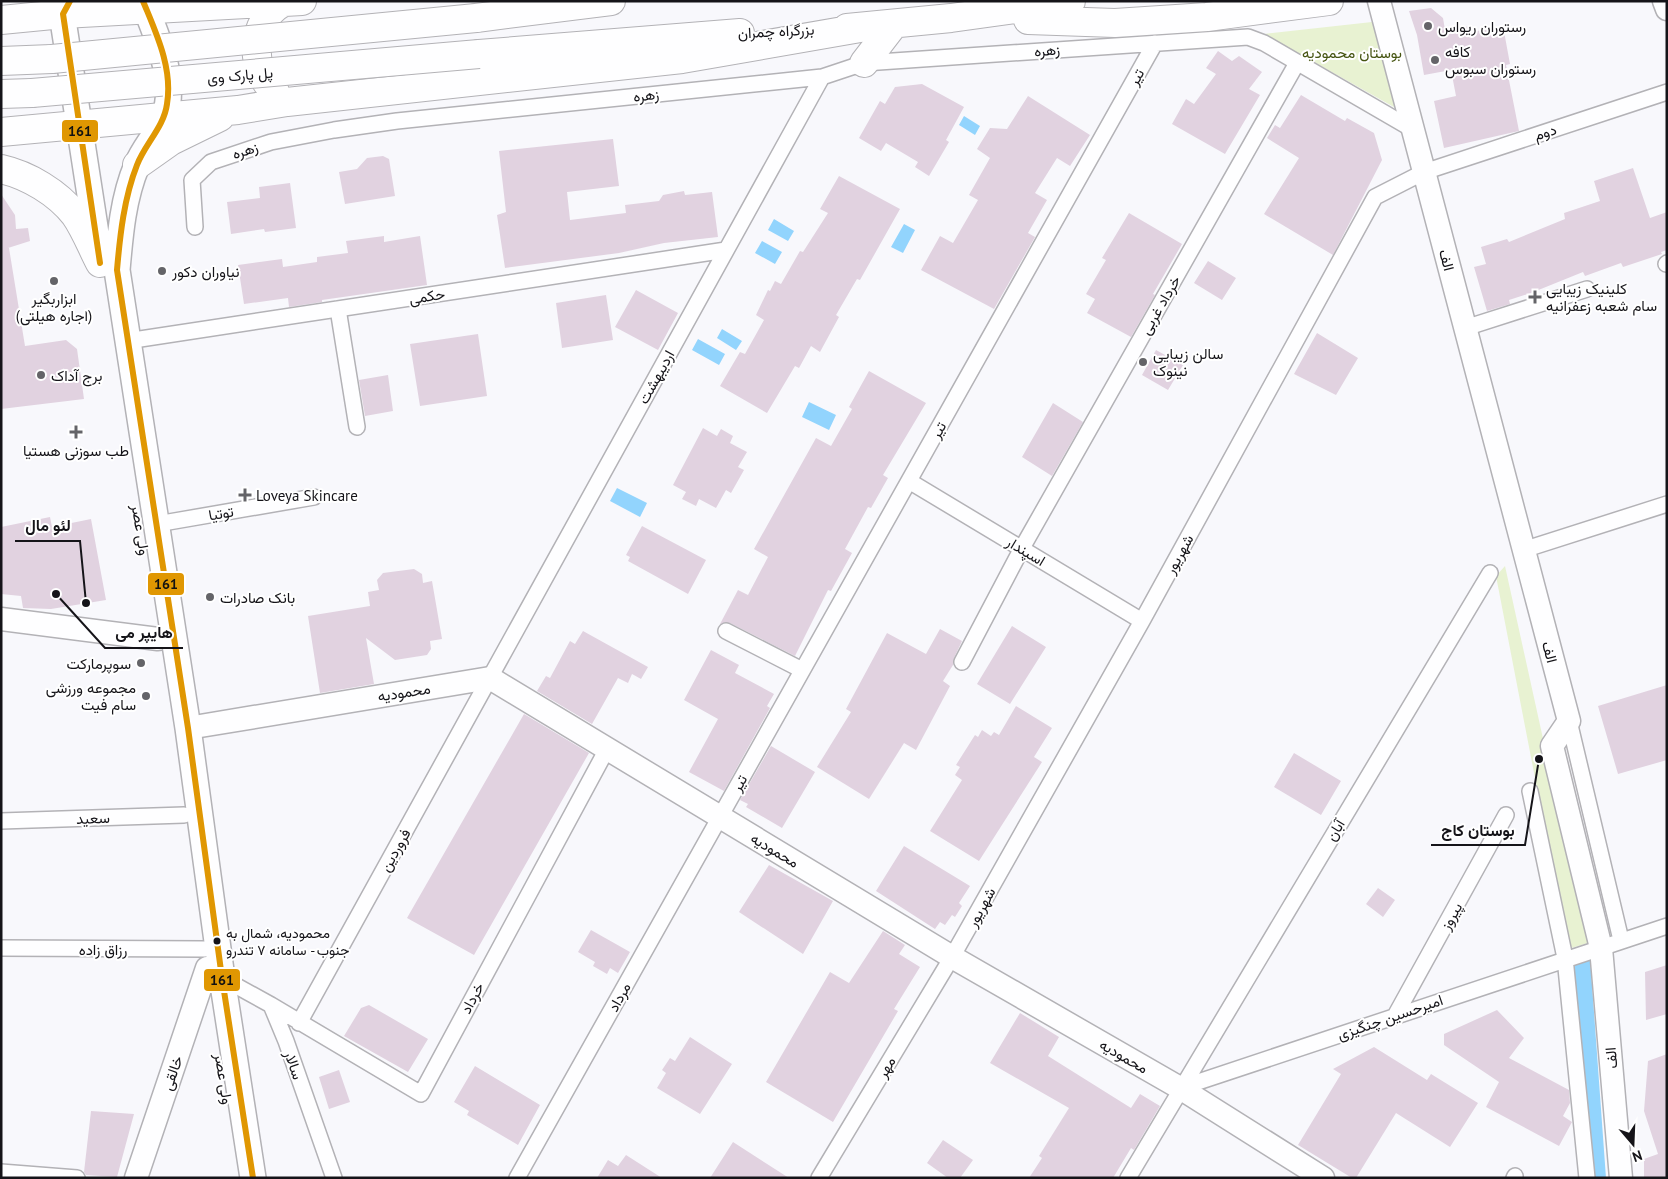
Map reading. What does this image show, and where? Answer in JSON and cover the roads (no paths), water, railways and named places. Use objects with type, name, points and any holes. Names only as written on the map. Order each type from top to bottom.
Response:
[{"type":"highway","points":[[1,61],[52,59],[476,18],[611,1]]},
{"type":"highway","name":"بزرگراه چمران","points":[[479,54],[724,34],[866,27],[951,18],[1071,1]]},
{"type":"highway","points":[[951,18],[1115,23],[1207,17],[1329,1]]},
{"type":"highway","points":[[1,20],[61,8],[147,11],[292,2]]},
{"type":"highway","points":[[287,102],[272,90],[263,75],[258,59],[257,42],[261,26],[269,11],[292,2]]},
{"type":"highway","points":[[864,63],[894,24]]},
{"type":"highway","points":[[1,132],[165,115],[238,110],[287,102],[682,59],[866,27]]},
{"type":"highway","name":"پل پارک وی","points":[[1,94],[479,54]]},
{"type":"highway","points":[[137,164],[198,127],[238,110]]},
{"type":"highway","points":[[1,169],[21,174],[60,200],[76,216],[109,267]]},
{"type":"main road","name":"ولی عصر","points":[[61,8],[79,125],[109,267],[127,341],[157,524],[188,728],[211,965],[239,1178]]},
{"type":"main road","name":"ولی عصر","points":[[147,11],[166,66],[168,96],[165,115],[137,164],[109,267],[158,639],[184,815],[253,1178]]},
{"type":"street","name":"الف","points":[[1379,1],[1569,721],[1552,746],[1611,944],[1621,1178]]},
{"type":"street","points":[[1664,1],[1667,9]]},
{"type":"street","points":[[1156,43],[1248,37],[1264,43],[1412,129]]},
{"type":"street","name":"زهره","points":[[195,227],[192,180],[210,162],[271,142],[397,121],[822,77],[864,63],[1156,43]]},
{"type":"street","name":"تیر","points":[[720,816],[1156,43]]},
{"type":"street","name":"خرداد غربی","points":[[962,662],[1022,548],[1297,63]]},
{"type":"street","name":"اردیبهشت","points":[[490,678],[822,77]]},
{"type":"street","name":"دوم","points":[[1424,172],[1667,92]]},
{"type":"street","name":"شهریور","points":[[952,957],[1142,621],[1375,197],[1424,172]]},
{"type":"street","name":"حکمی","points":[[127,341],[726,250]]},
{"type":"street","points":[[1465,328],[1586,289]]},
{"type":"street","points":[[338,309],[357,427]]},
{"type":"street","name":"اسپندار","points":[[909,481],[1142,621]]},
{"type":"street","name":"توتیا","points":[[157,524],[314,497]]},
{"type":"street","points":[[1523,550],[1667,504]]},
{"type":"street","name":"آبان","points":[[1128,1178],[1180,1088],[1490,572]]},
{"type":"street","points":[[1,618],[158,639]]},
{"type":"street","points":[[726,631],[802,670]]},
{"type":"street","name":"محمودیه","points":[[188,728],[490,678],[952,957],[1180,1088],[1323,1178]]},
{"type":"street","name":"فروردین","points":[[299,1023],[490,678]]},
{"type":"street","name":"خرداد","points":[[270,1005],[421,1094],[607,749]]},
{"type":"street","points":[[1530,791],[1565,958],[1587,1178]]},
{"type":"street","name":"سعید","points":[[1,821],[184,815]]},
{"type":"street","name":"مرداد","points":[[517,1178],[720,816]]},
{"type":"street","name":"پیروز","points":[[1396,1016],[1506,816]]},
{"type":"street","name":"امیرحسین چنگیزی","points":[[1180,1088],[1565,958],[1667,926]]},
{"type":"street","name":"رزاق زاده","points":[[1,948],[211,965]]},
{"type":"street","name":"مهر","points":[[819,1178],[952,957]]},
{"type":"street","points":[[211,965],[270,1005]]},
{"type":"street","name":"خالقی","points":[[136,1178],[211,965]]},
{"type":"street","name":"سالار","points":[[270,1005],[286,1041],[334,1178]]},
{"type":"street","points":[[1,1172],[77,1178]]},
{"type":"water","points":[[964,116],[980,126],[975,135],[959,125]]},
{"type":"water","points":[[774,219],[794,231],[788,241],[768,230]]},
{"type":"water","points":[[904,224],[915,230],[903,253],[891,247]]},
{"type":"water","points":[[762,241],[782,252],[775,264],[755,253]]},
{"type":"water","points":[[722,329],[742,341],[736,350],[717,338]]},
{"type":"water","points":[[698,339],[725,354],[719,365],[692,350]]},
{"type":"water","points":[[809,402],[836,415],[829,430],[802,417]]},
{"type":"water","points":[[617,488],[647,503],[640,517],[610,501]]},
{"type":"water","points":[[1590,957],[1606,1178],[1592,1178],[1572,963]]},
{"type":"place","name":"رستوران ریواس","points":[[1428,26]]},
{"type":"place","name":"کافه رستوران سبوس","points":[[1435,60]]},
{"type":"place","name":"نیاوران دکور","points":[[162,271]]},
{"type":"place","name":"ابزاربگیر (اجاره هیلتی)","points":[[54,281]]},
{"type":"place","name":"کلینیک زیبایی سام شعبه زعفرانیه","points":[[1535,297]]},
{"type":"place","name":"سالن زیبایی نینوک","points":[[1143,362]]},
{"type":"place","name":"برج آداک","points":[[41,375]]},
{"type":"place","name":"طب سوزنی هستیا","points":[[76,432]]},
{"type":"place","name":"Loveya Skincare","points":[[245,495]]},
{"type":"place","name":"هایپر می","points":[[56,594]]},
{"type":"place","name":"بانک صادرات","points":[[210,597]]},
{"type":"place","name":"لئو مال","points":[[86,603]]},
{"type":"place","name":"سوپرمارکت","points":[[141,663]]},
{"type":"place","name":"مجموعه ورزشی سام فیت","points":[[146,696]]},
{"type":"place","name":"بوستان کاج","points":[[1539,759]]},
{"type":"place","name":"محمودیه، شمال به جنوب - سامانه ۷ تندرو","points":[[217,941]]},
{"type":"park label","name":"بوستان محمودیه","points":[[1352,52]]}]
